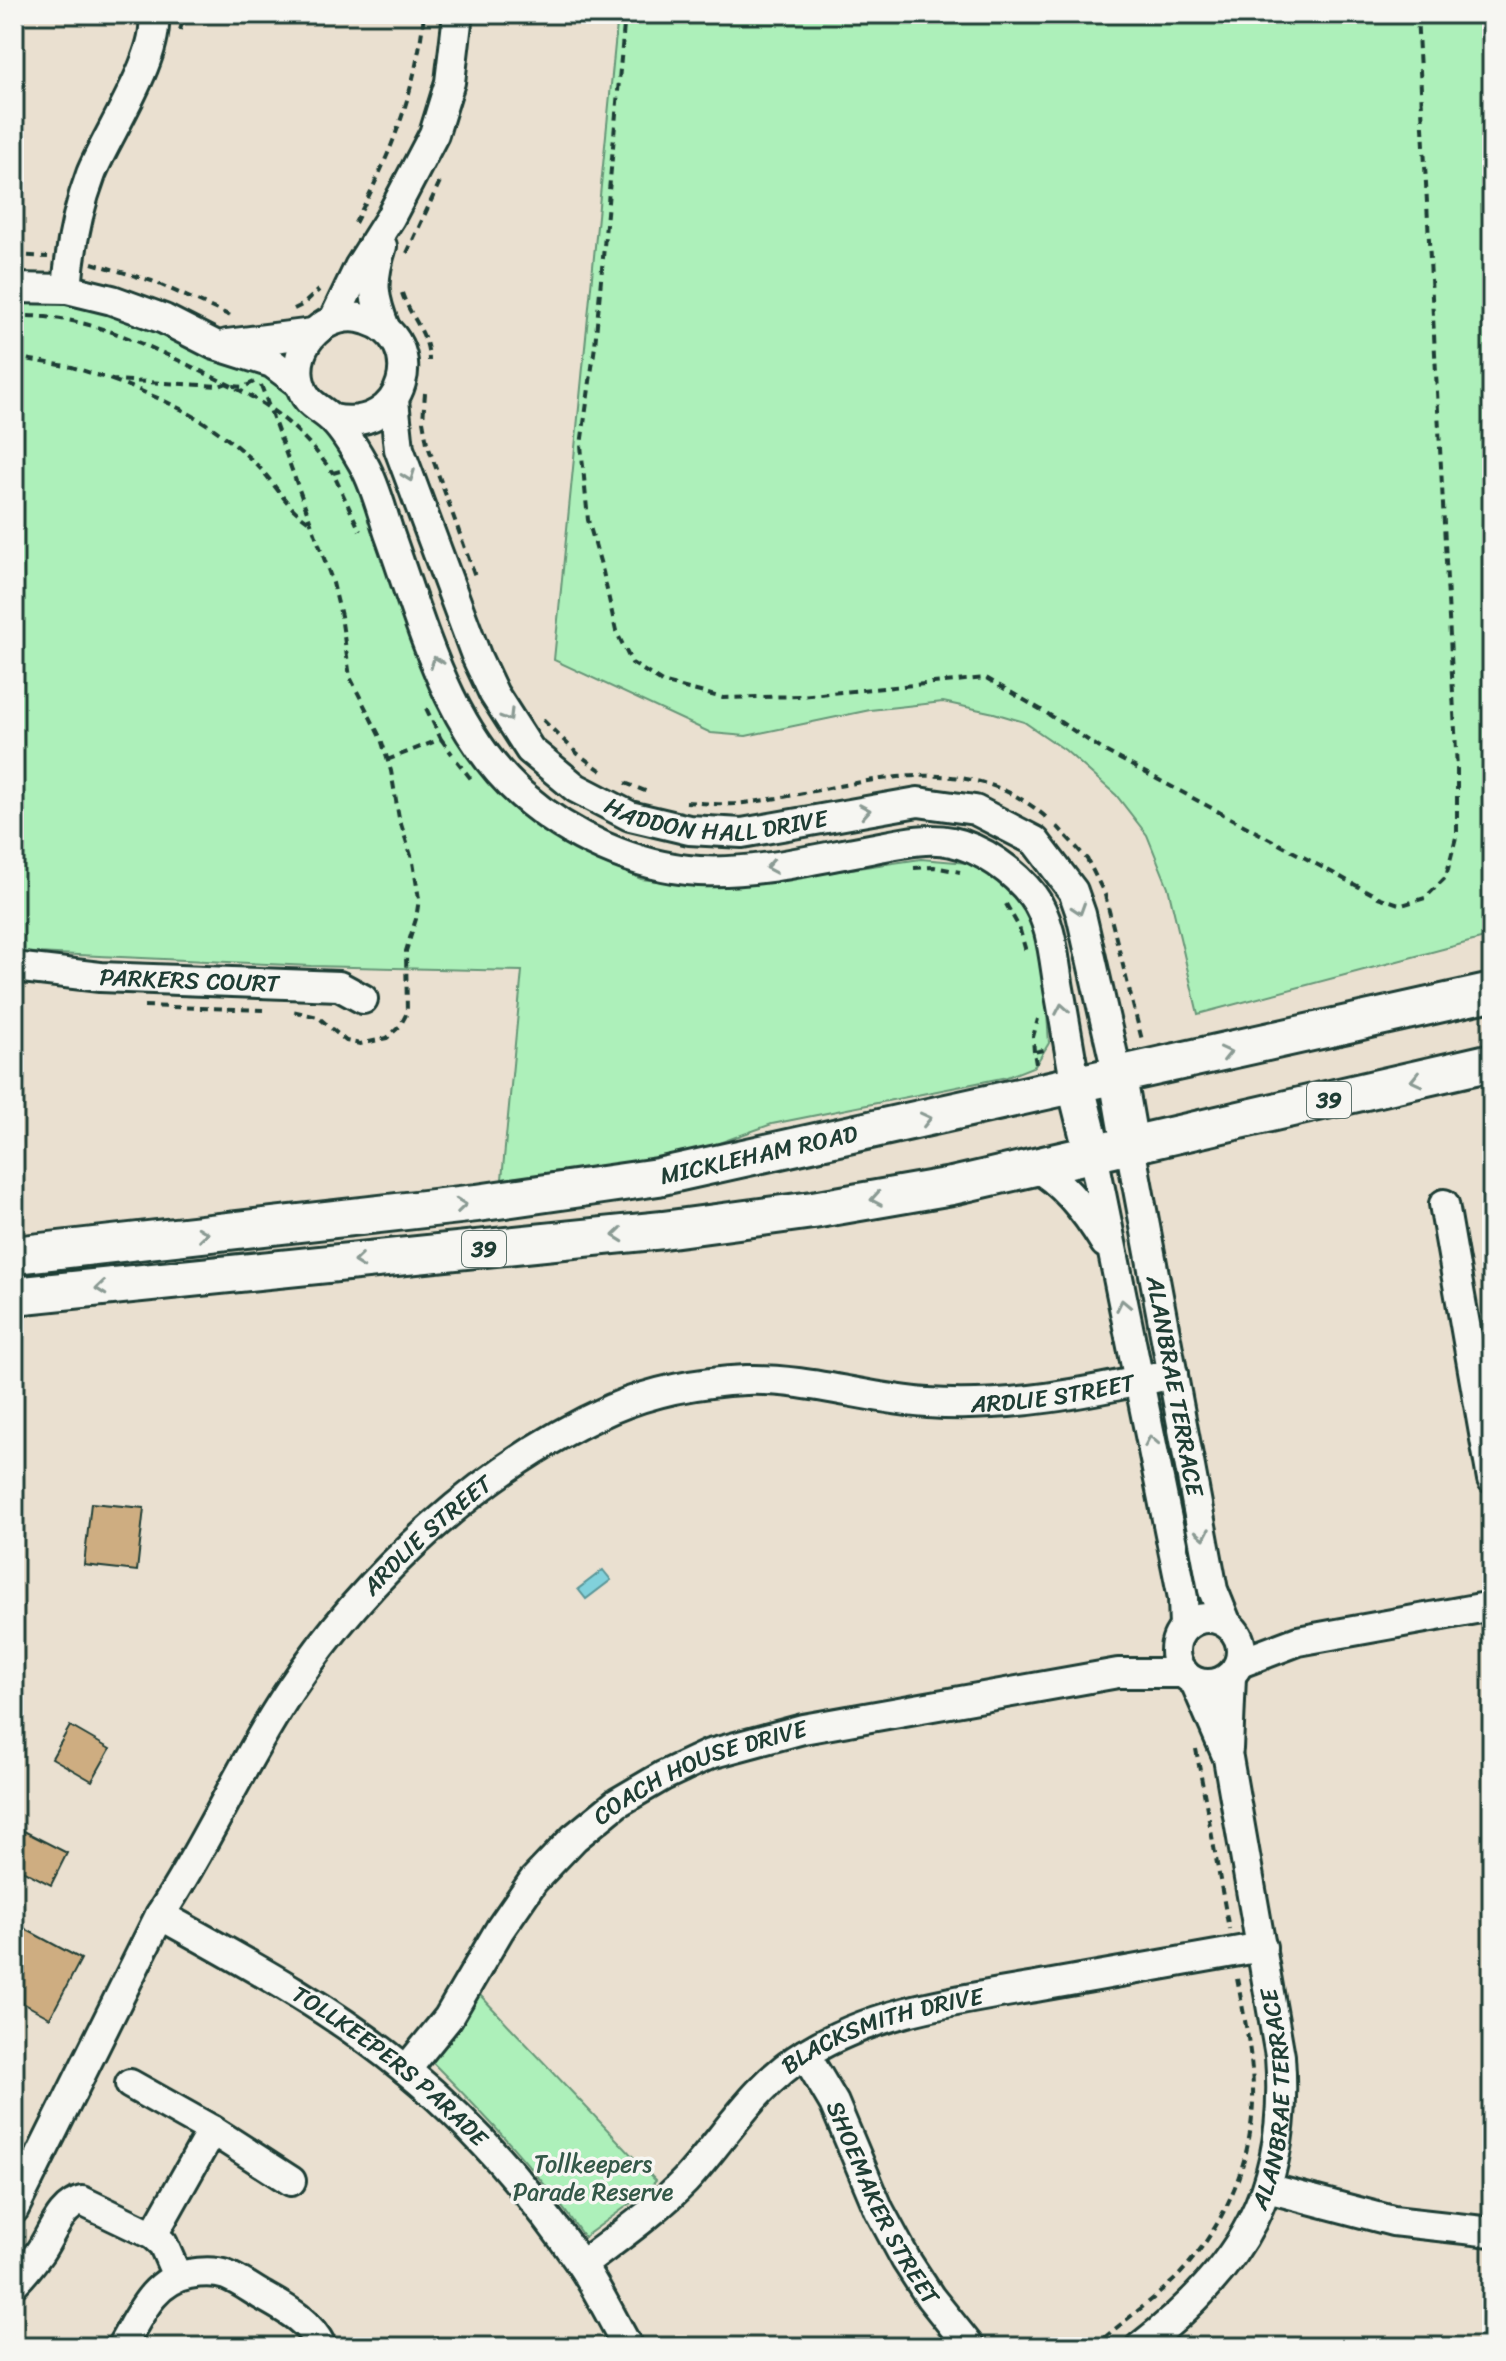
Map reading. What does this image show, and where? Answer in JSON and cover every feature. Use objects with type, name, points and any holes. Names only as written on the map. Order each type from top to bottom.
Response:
[{"type":"main road","name":"MICKLEHAM ROAD","points":[[14,1255],[477,1203],[658,1177],[1492,992]]},
{"type":"main road","name":"39","points":[[14,1296],[663,1230],[829,1207],[952,1186],[1492,1062]]},
{"type":"main road","points":[[1118,1077],[1130,1146]]},
{"type":"main road","points":[[1076,1086],[1093,1154]]},
{"type":"street","points":[[67,289],[75,227],[87,187],[149,52],[156,24],[153,14]]},
{"type":"street","points":[[390,218],[374,272],[374,301],[386,330],[397,345],[403,362],[402,380],[394,400],[381,413],[364,421],[333,419],[317,410],[305,396],[300,384],[300,357],[303,348],[324,326],[390,218],[434,134],[450,82],[458,14]]},
{"type":"street","points":[[14,288],[67,289],[112,300],[164,319],[215,345],[265,359],[300,384]]},
{"type":"street","points":[[265,359],[324,326],[352,317],[370,320],[386,330]]},
{"type":"street","name":"HADDON HALL DRIVE","points":[[394,400],[399,449],[477,658],[494,694],[530,750],[576,788],[630,816],[689,830],[742,833],[918,802],[975,810],[1035,841],[1073,891],[1118,1077]]},
{"type":"street","name":"HADDON HALL DRIVE","points":[[333,419],[366,468],[436,665],[464,725],[521,794],[577,834],[638,859],[697,871],[754,870],[921,840],[953,842],[986,857],[1007,870],[1034,897],[1049,933],[1076,1086]]},
{"type":"street","name":"PARKERS COURT","points":[[14,967],[100,977],[339,986],[363,999]]},
{"type":"street","name":"ALANBRAE TERRACE","points":[[1130,1146],[1213,1590],[1234,1649],[1228,1758],[1280,2056],[1283,2092],[1280,2134],[1267,2188],[1231,2259],[1199,2297],[1140,2347]]},
{"type":"street","name":"ALANBRAE TERRACE","points":[[1093,1154],[1183,1598],[1184,1658],[1228,1758]]},
{"type":"street","points":[[1035,1167],[1056,1181],[1094,1225],[1112,1254]]},
{"type":"street","points":[[1444,1204],[1492,1479]]},
{"type":"street","name":"ARDLIE STREET","points":[[14,2209],[160,1915],[188,1873],[255,1747],[284,1700],[338,1626],[415,1543],[522,1459],[611,1409],[686,1386],[720,1381],[783,1381],[926,1403],[973,1405],[1025,1401],[1173,1374]]},
{"type":"street","points":[[1234,1649],[1298,1641],[1492,1606]]},
{"type":"street","points":[[1204,1617],[1234,1649],[1214,1684],[1184,1658],[1204,1617]]},
{"type":"street","name":"COACH HOUSE DRIVE","points":[[406,2070],[448,2018],[500,1929],[533,1881],[574,1838],[606,1812],[663,1776],[710,1754],[776,1735],[1118,1673],[1184,1658]]},
{"type":"street","name":"TOLLKEEPERS PARADE","points":[[160,1915],[286,1985],[406,2070],[481,2142],[533,2200],[582,2265],[628,2347]]},
{"type":"street","name":"BLACKSMITH DRIVE","points":[[582,2265],[650,2213],[684,2182],[748,2104],[774,2078],[805,2054],[867,2025],[932,2005],[1262,1947]]},
{"type":"street","name":"SHOEMAKER STREET","points":[[805,2054],[834,2103],[879,2210],[906,2260],[930,2297],[970,2347]]},
{"type":"street","points":[[130,2084],[212,2130],[291,2181]]},
{"type":"street","points":[[153,2235],[212,2130]]},
{"type":"street","points":[[1267,2188],[1393,2221],[1492,2232]]},
{"type":"street","points":[[14,2283],[40,2251],[62,2216],[76,2202],[88,2202],[153,2235],[163,2244],[177,2276]]},
{"type":"street","points":[[121,2347],[150,2297],[163,2284],[177,2276],[199,2272],[227,2275],[300,2317],[316,2334],[322,2347]]},
{"type":"path","points":[[625,14],[595,346],[581,445],[588,520],[616,631],[632,663],[662,682],[723,698],[800,696],[986,678],[1103,750],[1378,897],[1402,905],[1425,898],[1446,877],[1457,833],[1457,769],[1417,14]]},
{"type":"path","points":[[405,258],[447,166]]},
{"type":"path","points":[[284,1010],[318,1017],[346,1041],[360,1044],[387,1038],[400,1026],[407,1013],[406,951],[419,899],[391,771],[381,739],[350,677],[333,583],[262,390],[271,318],[302,305],[325,280]]},
{"type":"path","points":[[400,287],[405,303],[425,334],[429,373]]},
{"type":"path","points":[[14,316],[61,318],[98,326],[132,338],[230,384],[286,418],[333,473]]},
{"type":"path","points":[[14,357],[72,367],[168,400],[209,424],[260,468],[298,515],[309,522]]},
{"type":"path","points":[[112,380],[244,387],[265,359]]},
{"type":"path","points":[[426,387],[423,421],[427,443],[476,578]]},
{"type":"path","points":[[536,712],[561,740],[610,777]]},
{"type":"path","points":[[673,799],[730,804],[920,773],[967,779],[1010,792],[1048,818],[1087,859],[1105,895],[1116,930],[1132,1007],[1141,1034]]},
{"type":"path","points":[[623,782],[660,796]]},
{"type":"path","points":[[143,1006],[269,1010]]},
{"type":"path","points":[[1094,2347],[1156,2296],[1198,2254],[1227,2204],[1244,2161],[1251,2126],[1253,2089],[1250,2055],[1195,1747]]},
{"type":"green space","points":[[618,14],[1492,14],[1492,936],[1198,1014],[1168,887],[1147,835],[1116,795],[1065,750],[1024,722],[943,702],[870,710],[746,736],[711,733],[554,660]]},
{"type":"green space","points":[[14,300],[67,303],[117,313],[266,375],[290,393],[326,429],[361,474],[512,799],[570,847],[641,879],[700,886],[795,877],[921,859],[968,863],[1002,880],[1028,908],[1042,938],[1049,1043],[1035,1066],[1007,1077],[772,1124],[666,1162],[502,1179],[522,971],[311,966],[14,952]]},
{"type":"green space","name":"Tollkeepers Parade Reserve","points":[[480,1995],[656,2181],[584,2237],[511,2145],[430,2060]]},
{"type":"water","points":[[603,1570],[611,1580],[586,1599],[578,1589]]},
{"type":"building","points":[[91,1503],[144,1508],[137,1571],[84,1565]]},
{"type":"building","points":[[70,1726],[110,1749],[92,1781],[52,1758]]},
{"type":"building","points":[[14,1826],[67,1853],[51,1885],[14,1866]]},
{"type":"building","points":[[14,1923],[81,1959],[50,2018],[14,1998]]}]
